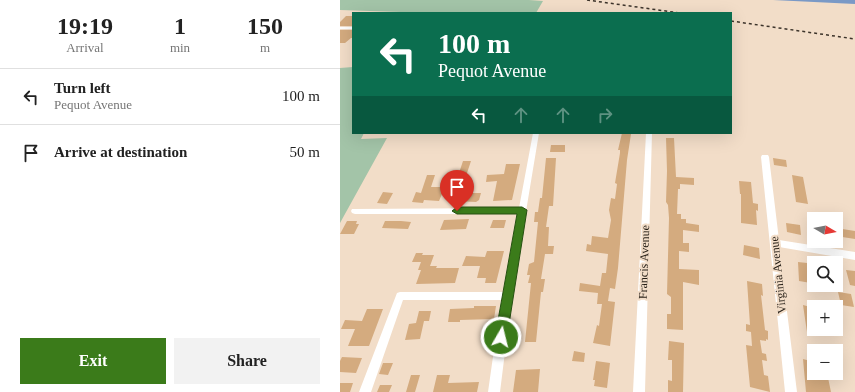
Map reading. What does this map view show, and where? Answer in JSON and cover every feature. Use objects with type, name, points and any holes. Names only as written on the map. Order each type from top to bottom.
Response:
[{"type":"street","points":[[340,28],[352,28]]},
{"type":"street","points":[[494,392],[507,296],[536,134]]},
{"type":"street","name":"Francis Avenue","points":[[639,392],[649,134]]},
{"type":"street","name":"Virginia Avenue","points":[[765,157],[791,392]]},
{"type":"street","points":[[355,211],[522,210]]},
{"type":"street","points":[[775,243],[855,256]]},
{"type":"street","points":[[365,392],[400,296],[507,296]]},
{"type":"green space","points":[[340,0],[543,1],[537,12],[401,12],[340,10]]},
{"type":"green space","points":[[352,67],[352,134],[364,134],[361,139],[387,138],[340,223],[340,68]]},
{"type":"water","points":[[773,0],[855,0],[855,4]]},
{"type":"building","points":[[346,16],[352,16],[352,26],[340,26],[340,22]]},
{"type":"building","points":[[340,30],[352,30],[352,38],[345,43],[340,43]]},
{"type":"building","points":[[622,134],[631,134],[627,160],[618,268],[615,289],[610,288],[608,301],[615,302],[610,346],[593,343],[597,325],[599,326],[602,304],[597,304],[598,293],[579,291],[580,283],[600,286],[602,273],[606,273],[608,254],[586,251],[587,244],[591,245],[592,236],[608,238],[611,220],[609,210],[611,198],[615,199],[617,184],[615,183],[620,153],[620,150],[618,150]]},
{"type":"building","points":[[666,138],[674,138],[676,177],[694,178],[694,185],[680,184],[680,189],[678,189],[677,214],[681,214],[681,219],[686,219],[686,223],[699,225],[699,232],[683,230],[683,243],[689,243],[689,252],[679,251],[679,269],[699,270],[699,285],[683,282],[683,330],[667,329],[667,314],[671,314],[671,297],[667,294],[669,218],[668,205],[666,202]]},
{"type":"building","points":[[551,145],[565,145],[565,152],[550,152]]},
{"type":"building","points":[[546,158],[556,158],[553,206],[549,206],[546,227],[549,227],[548,246],[554,246],[553,254],[545,254],[541,279],[545,279],[543,292],[541,292],[536,342],[525,342],[531,283],[528,283],[530,275],[527,275],[529,264],[534,262],[538,222],[534,222],[535,212],[538,212],[540,198],[542,198]]},
{"type":"building","points":[[773,158],[786,160],[787,167],[774,165]]},
{"type":"building","points":[[463,161],[471,161],[467,173],[459,173]]},
{"type":"building","points":[[506,164],[520,164],[512,200],[493,201],[497,181],[486,182],[487,175],[504,174]]},
{"type":"building","points":[[427,175],[435,175],[431,187],[445,187],[439,201],[424,200],[423,203],[412,202],[416,192],[421,193]]},
{"type":"building","points":[[792,175],[803,177],[808,204],[796,202]]},
{"type":"building","points":[[739,181],[751,182],[753,203],[758,204],[758,211],[756,210],[757,225],[741,223],[741,194]]},
{"type":"building","points":[[383,192],[393,193],[387,204],[377,203]]},
{"type":"building","points":[[470,193],[481,193],[479,200],[476,202],[456,201],[458,195],[469,195]]},
{"type":"building","points":[[469,219],[466,229],[440,230],[444,220]]},
{"type":"building","points":[[493,220],[506,220],[504,228],[490,228]]},
{"type":"building","points":[[347,221],[357,221],[356,224],[359,224],[354,234],[340,234]]},
{"type":"building","points":[[385,221],[411,222],[408,229],[382,228]]},
{"type":"building","points":[[786,223],[800,225],[801,235],[787,232]]},
{"type":"building","points":[[843,229],[855,231],[855,239],[843,237]]},
{"type":"building","points":[[744,245],[759,248],[760,259],[743,255]]},
{"type":"building","points":[[487,251],[504,251],[496,283],[485,283],[486,278],[477,278],[480,266],[462,266],[466,256],[485,257]]},
{"type":"building","points":[[416,253],[423,253],[422,255],[434,255],[430,266],[437,266],[436,268],[459,268],[455,283],[416,284],[421,270],[418,270],[421,262],[412,262]]},
{"type":"building","points":[[798,262],[807,263],[807,282],[799,281]]},
{"type":"building","points":[[846,270],[855,271],[855,286],[850,285]]},
{"type":"building","points":[[747,281],[762,284],[763,296],[761,295],[765,330],[768,331],[768,340],[760,340],[762,353],[766,354],[767,361],[762,360],[764,375],[768,376],[770,392],[750,387],[746,345],[752,346],[751,332],[746,331],[746,324],[750,325]]},
{"type":"building","points":[[838,292],[851,294],[854,307],[843,305],[843,300],[840,300]]},
{"type":"building","points":[[803,305],[807,306],[807,332]]},
{"type":"building","points":[[474,306],[496,306],[494,319],[460,320],[460,322],[448,322],[450,309],[474,308]]},
{"type":"building","points":[[367,309],[383,309],[369,346],[348,346],[355,329],[341,329],[345,320],[362,321]]},
{"type":"building","points":[[419,311],[431,311],[429,321],[424,321],[420,339],[405,340],[409,324],[416,323]]},
{"type":"building","points":[[669,341],[684,343],[683,392],[668,392],[668,380],[672,381],[672,360],[668,360]]},
{"type":"building","points":[[574,351],[585,353],[584,362],[572,361]]},
{"type":"building","points":[[342,357],[362,358],[356,373],[340,372],[340,361]]},
{"type":"building","points":[[803,359],[807,360],[807,380],[828,380],[831,392],[806,392]]},
{"type":"building","points":[[596,361],[610,363],[607,388],[594,386],[595,380],[593,380]]},
{"type":"building","points":[[383,363],[393,363],[388,375],[379,374]]},
{"type":"building","points":[[540,369],[538,392],[513,392],[516,370]]},
{"type":"building","points":[[411,375],[420,375],[415,392],[406,392]]},
{"type":"building","points":[[437,375],[450,375],[448,383],[479,382],[477,392],[433,392]]},
{"type":"building","points":[[340,383],[353,383],[350,392],[340,392]]},
{"type":"building","points":[[380,385],[392,385],[389,392],[377,392]]},
{"type":"railway","points":[[587,0],[673,12]]},
{"type":"railway","points":[[732,21],[855,39]]},
{"type":"route","points":[[457,211],[522,210],[501,337]]}]
